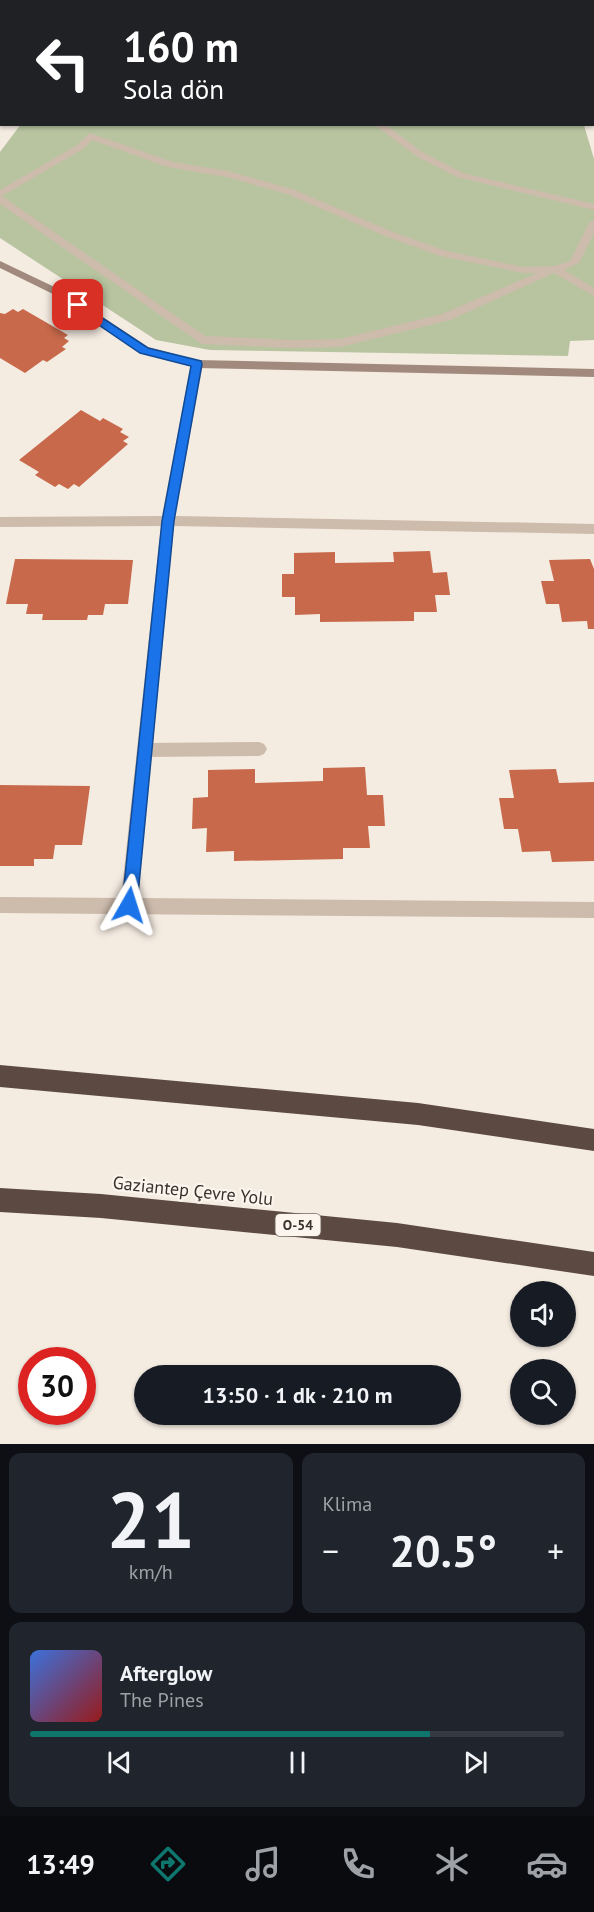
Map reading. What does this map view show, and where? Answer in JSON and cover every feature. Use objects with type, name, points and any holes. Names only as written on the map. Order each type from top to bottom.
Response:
[{"type":"highway","points":[[0,1076],[418,1114],[594,1140]]},
{"type":"highway","name":"Gaziantep Çevre Yolu","points":[[0,1200],[101,1206],[397,1235],[594,1264]]},
{"type":"street","points":[[0,194],[80,147],[90,136],[90,126]]},
{"type":"street","points":[[380,126],[422,155],[460,175],[594,207]]},
{"type":"street","points":[[90,136],[171,165],[228,174],[291,192],[389,234],[444,254],[523,270],[555,269],[594,293]]},
{"type":"street","points":[[0,199],[202,340],[291,344],[340,343],[446,317],[555,269],[574,263],[594,223]]},
{"type":"street","points":[[0,264],[61,294],[144,350],[197,364],[594,373]]},
{"type":"street","points":[[129,905],[168,521],[197,364]]},
{"type":"street","points":[[0,522],[168,521],[594,529]]},
{"type":"street","points":[[145,750],[259,749]]},
{"type":"street","points":[[0,905],[594,910]]},
{"type":"green space","points":[[20,126],[584,126],[594,159],[594,340],[570,341],[568,356],[210,350],[156,340],[0,238],[0,152]]},
{"type":"building","points":[[13,309],[18,312],[23,309],[68,335],[64,338],[69,341],[62,347],[66,349],[47,362],[43,360],[25,373],[0,358],[0,313],[5,314]]},
{"type":"building","points":[[81,410],[100,421],[103,418],[123,429],[120,432],[129,437],[123,441],[128,444],[79,487],[74,484],[68,489],[59,484],[55,487],[35,475],[39,472],[19,460]]},
{"type":"building","points":[[430,551],[433,573],[447,572],[450,595],[435,595],[437,612],[414,612],[414,621],[320,622],[320,614],[295,615],[295,597],[282,597],[282,574],[294,574],[294,553],[335,552],[335,563],[394,562],[393,552]]},
{"type":"building","points":[[15,559],[133,560],[128,604],[105,604],[103,615],[88,615],[87,620],[42,620],[43,614],[26,614],[28,604],[6,604]]},
{"type":"building","points":[[590,559],[594,569],[594,629],[588,629],[587,621],[562,622],[559,604],[546,604],[541,581],[554,581],[549,560]]},
{"type":"building","points":[[365,767],[367,795],[383,795],[385,826],[368,826],[370,848],[343,848],[343,859],[234,861],[234,851],[206,852],[207,828],[192,829],[193,798],[208,797],[208,770],[255,769],[255,783],[323,781],[323,768]]},
{"type":"building","points":[[556,769],[559,783],[594,782],[594,861],[552,862],[550,851],[522,852],[518,829],[504,829],[499,798],[514,798],[509,770]]},
{"type":"building","points":[[0,785],[90,786],[82,845],[55,845],[53,859],[34,859],[34,866],[0,866]]},
{"type":"route","points":[[78,305],[144,350],[197,364],[168,521],[129,905]]}]
